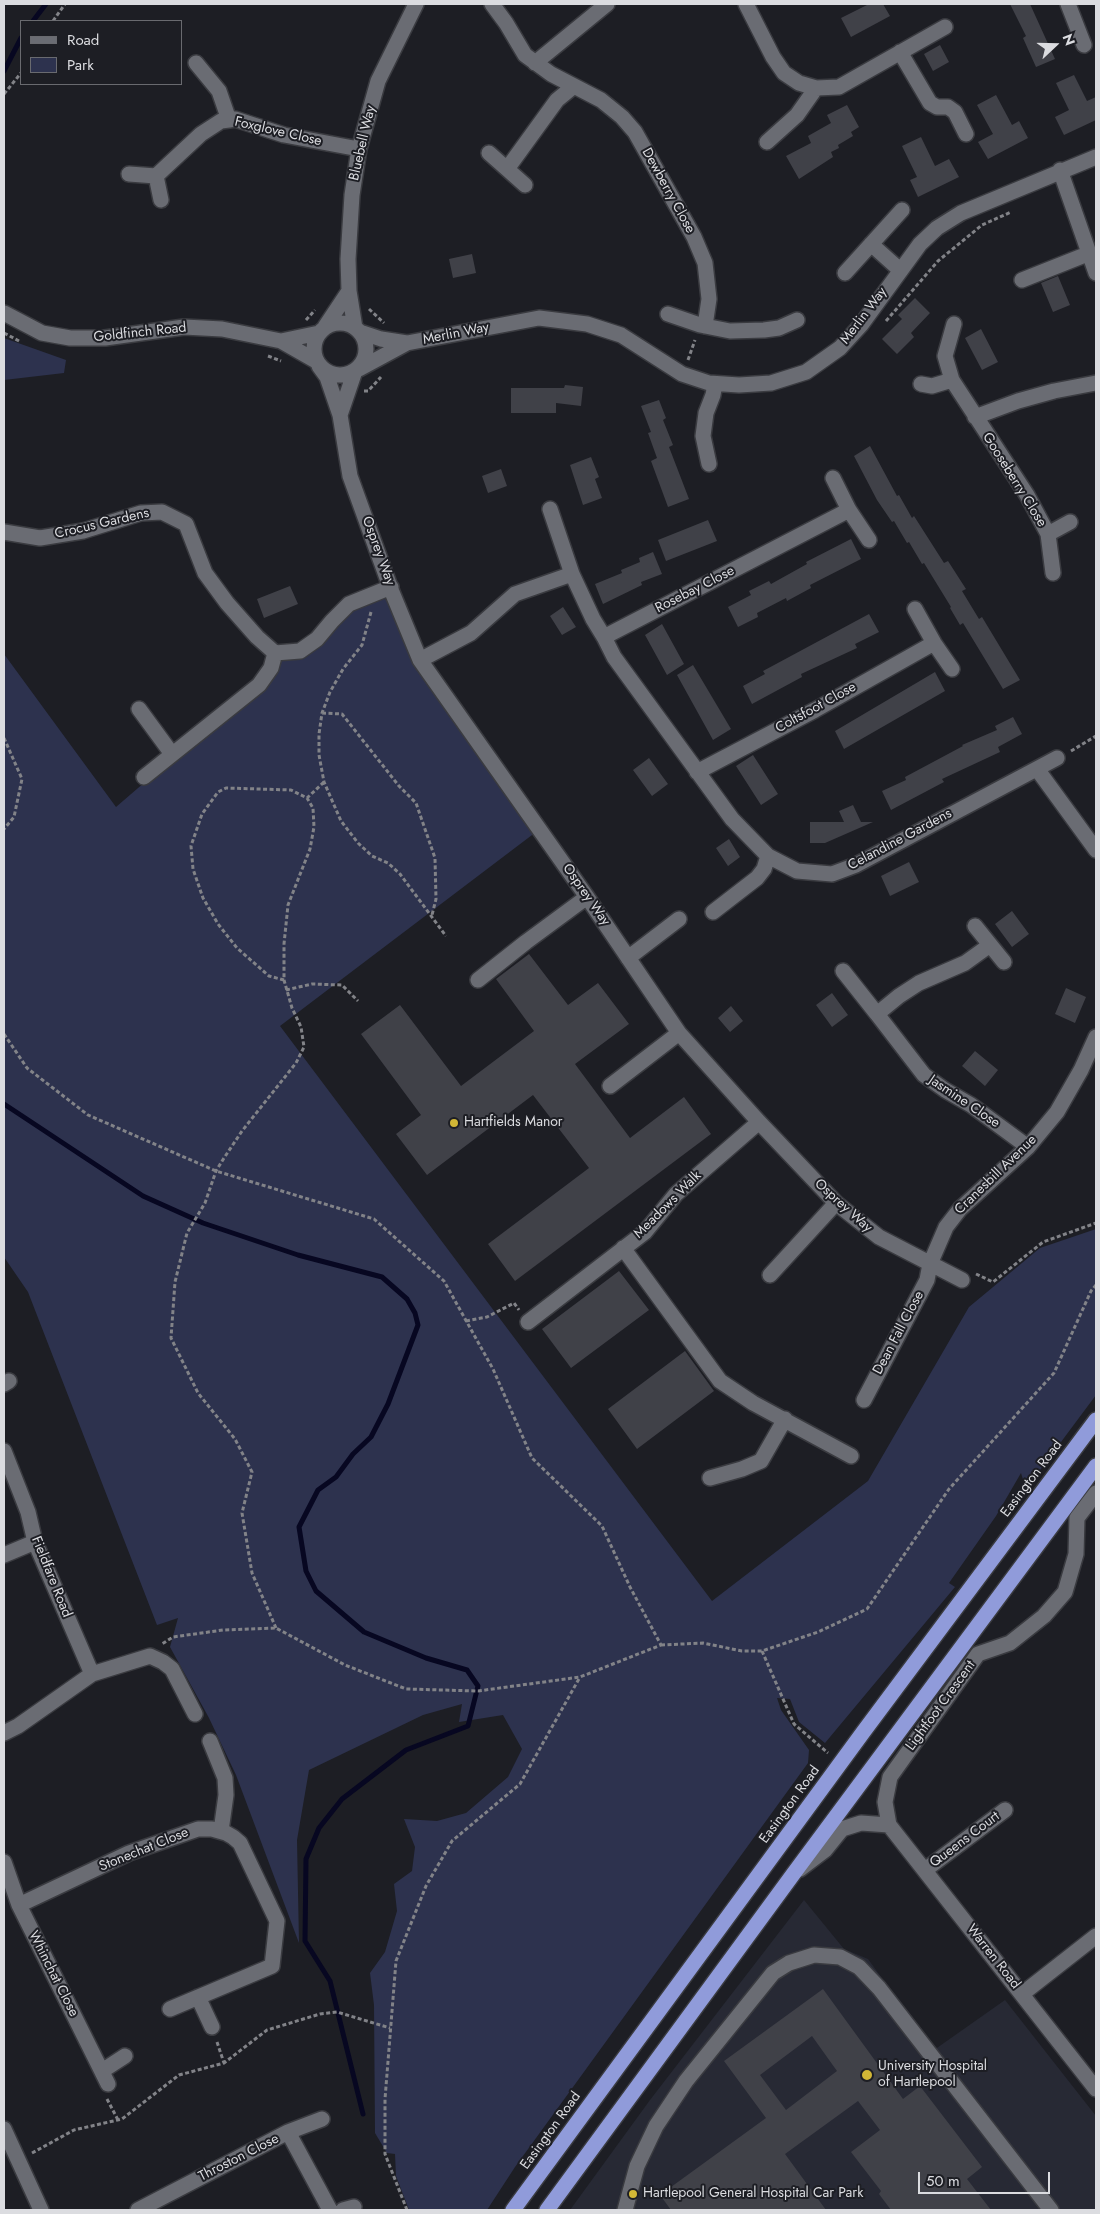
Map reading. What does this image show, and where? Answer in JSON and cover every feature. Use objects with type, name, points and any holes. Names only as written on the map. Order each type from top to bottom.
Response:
[{"type":"highway","name":"Easington Road","points":[[513,2210],[864,1731],[1096,1420]]},
{"type":"highway","points":[[547,2210],[794,1872],[1096,1466]]},
{"type":"street","name":"Bluebell Way","points":[[358,330],[349,291],[352,195],[359,149],[378,82],[414,4]]},
{"type":"street","name":"Dewberry Close","points":[[492,4],[506,23],[524,55],[551,74],[601,100],[622,117],[635,132],[694,237],[705,263],[708,299],[703,326]]},
{"type":"street","points":[[535,63],[607,4]]},
{"type":"street","points":[[746,4],[773,58],[784,73],[799,83],[816,88],[839,87],[945,27]]},
{"type":"street","points":[[1068,4],[1084,45]]},
{"type":"street","points":[[900,52],[930,103],[955,112],[966,134]]},
{"type":"street","points":[[196,63],[219,92],[229,120]]},
{"type":"street","points":[[507,169],[557,100],[574,86]]},
{"type":"street","points":[[767,142],[792,120],[816,88]]},
{"type":"street","name":"Foxglove Close","points":[[156,176],[201,134],[221,121],[235,119],[284,135],[359,149]]},
{"type":"street","points":[[489,153],[525,185]]},
{"type":"street","name":"Merlin Way","points":[[357,370],[407,343],[539,318],[588,324],[621,335],[682,374],[715,384],[771,383],[806,372],[840,348],[861,325],[920,244],[937,228],[960,213],[1060,170],[1096,157]]},
{"type":"street","points":[[1060,170],[1096,273]]},
{"type":"street","points":[[129,174],[156,176],[161,200]]},
{"type":"street","points":[[845,273],[902,210]]},
{"type":"street","points":[[871,244],[900,270]]},
{"type":"street","points":[[1022,280],[1090,253]]},
{"type":"street","points":[[322,330],[341,323],[358,330],[364,339],[366,351],[364,360],[357,370],[342,376],[333,375],[318,363],[314,349],[322,330],[349,291]]},
{"type":"street","name":"Goldfinch Road","points":[[4,313],[42,333],[70,338],[105,338],[184,326],[222,329],[281,340],[318,363]]},
{"type":"street","points":[[668,314],[703,326],[730,331],[779,328],[797,320]]},
{"type":"street","name":"Gooseberry Close","points":[[954,324],[945,356],[952,380],[1027,495],[1048,534],[1053,573]]},
{"type":"street","name":"Goldfinch Road","points":[[281,340],[322,330]]},
{"type":"street","name":"Merlin Way","points":[[358,330],[380,339],[407,343]]},
{"type":"street","name":"Osprey Way","points":[[318,363],[327,377],[340,415],[350,476],[420,660],[587,897],[679,1033],[759,1122],[836,1202],[879,1237],[962,1280]]},
{"type":"street","name":"Osprey Way","points":[[340,415],[347,390],[357,370]]},
{"type":"street","points":[[921,384],[932,386],[952,380]]},
{"type":"street","name":"Gooseberry Close","points":[[975,417],[1018,401],[1054,391],[1096,383]]},
{"type":"street","points":[[709,464],[703,436],[706,413],[714,394],[715,384]]},
{"type":"street","points":[[833,478],[849,510],[869,540]]},
{"type":"street","points":[[550,509],[572,574],[593,619],[604,637]]},
{"type":"street","name":"Rosebay Close","points":[[604,637],[849,510]]},
{"type":"street","name":"Crocus Gardens","points":[[4,534],[40,538],[83,531],[141,513],[162,512],[186,524],[205,572],[227,603],[257,637],[275,653]]},
{"type":"street","points":[[1048,534],[1070,522]]},
{"type":"street","points":[[420,660],[471,633],[515,594],[572,574]]},
{"type":"street","points":[[144,777],[259,686],[271,668],[275,653],[300,650],[317,639],[349,604],[391,587]]},
{"type":"street","points":[[915,610],[952,669]]},
{"type":"street","name":"Celandine Gardens","points":[[604,637],[614,656],[732,819],[768,856],[797,871],[832,874],[856,865],[1057,758]]},
{"type":"street","name":"Coltsfoot Close","points":[[697,772],[815,710],[934,642]]},
{"type":"street","points":[[139,709],[172,754]]},
{"type":"street","points":[[1037,768],[1096,850]]},
{"type":"street","points":[[713,912],[757,878],[764,869],[768,856]]},
{"type":"street","points":[[478,980],[587,897]]},
{"type":"street","points":[[628,958],[679,919]]},
{"type":"street","points":[[975,926],[1004,962]]},
{"type":"street","points":[[877,1014],[919,983],[965,963],[990,945]]},
{"type":"street","name":"Jasmine Close","points":[[843,971],[924,1075],[945,1090],[972,1105],[1028,1147]]},
{"type":"street","points":[[610,1086],[679,1033]]},
{"type":"street","name":"Cranesbill Avenue","points":[[930,1264],[946,1227],[960,1209],[1028,1147],[1057,1112],[1081,1070],[1096,1037]]},
{"type":"street","name":"Meadows Walk","points":[[528,1322],[645,1232],[676,1194],[759,1122]]},
{"type":"street","points":[[770,1275],[836,1202]]},
{"type":"street","points":[[623,1248],[720,1380],[753,1404],[851,1456]]},
{"type":"street","name":"Dean Fall Close","points":[[864,1400],[927,1280],[930,1264]]},
{"type":"street","points":[[710,1478],[742,1469],[760,1461],[785,1420]]},
{"type":"street","name":"Fieldfare Road","points":[[4,1452],[28,1512],[35,1542],[92,1674]]},
{"type":"street","name":"Lightfoot Crescent","points":[[889,1825],[885,1802],[890,1777],[978,1654],[1010,1643],[1044,1616],[1065,1592],[1076,1554],[1077,1518],[1096,1493]]},
{"type":"street","points":[[4,1555],[35,1542]]},
{"type":"street","points":[[4,1732],[18,1726],[92,1674],[150,1656],[172,1669],[195,1714]]},
{"type":"street","points":[[210,1741],[225,1778],[226,1795],[220,1831]]},
{"type":"street","name":"Queens Court","points":[[925,1870],[1005,1810]]},
{"type":"street","points":[[794,1872],[825,1850],[842,1829],[861,1823],[889,1825]]},
{"type":"street","name":"Warren Road","points":[[889,1825],[1096,2089]]},
{"type":"street","name":"Stonechat Close","points":[[19,1906],[129,1853],[198,1828],[226,1833],[240,1843],[277,1921],[272,1966],[170,2009]]},
{"type":"street","name":"Whinchat Close","points":[[4,1862],[19,1906],[105,2077]]},
{"type":"street","points":[[1022,1994],[1096,1936]]},
{"type":"street","points":[[625,2210],[637,2166],[656,2126],[686,2081],[773,1973],[789,1963],[814,1955],[840,1958],[859,1968],[879,1988],[1051,2210]]},
{"type":"street","points":[[198,1997],[212,2027]]},
{"type":"street","points":[[105,2077],[125,2056]]},
{"type":"street","points":[[288,2132],[322,2119]]},
{"type":"street","points":[[4,2129],[41,2210]]},
{"type":"street","name":"Throston Close","points":[[138,2210],[288,2132],[330,2210]]},
{"type":"path","points":[[54,20],[65,4]]},
{"type":"path","points":[[4,94],[20,74]]},
{"type":"path","points":[[883,325],[938,261],[982,225],[1016,210]]},
{"type":"path","points":[[682,374],[703,326]]},
{"type":"path","points":[[4,334],[30,344]]},
{"type":"path","points":[[264,355],[282,362]]},
{"type":"path","points":[[347,390],[368,392],[385,372]]},
{"type":"path","points":[[368,597],[372,609],[362,645],[343,669],[330,692],[322,713],[319,755],[324,782],[341,821],[358,843],[372,856],[388,863],[400,874],[446,936]]},
{"type":"path","points":[[322,713],[342,714],[399,786],[416,803],[435,858],[436,899],[432,916]]},
{"type":"path","points":[[1057,758],[1096,736]]},
{"type":"path","points":[[4,738],[22,779],[14,817],[4,829]]},
{"type":"path","points":[[307,798],[324,782]]},
{"type":"path","points":[[276,1628],[252,1573],[242,1512],[252,1472],[235,1439],[198,1393],[171,1338],[175,1282],[187,1232],[205,1203],[216,1171],[242,1131],[296,1063],[304,1047],[301,1027],[286,990],[284,980],[284,944],[288,905],[310,849],[314,827],[313,808],[307,798],[291,790],[226,788],[218,792],[202,814],[191,846],[193,869],[203,898],[218,924],[237,948],[269,976],[284,980]]},
{"type":"path","points":[[286,990],[312,984],[342,985],[358,1002]]},
{"type":"path","points":[[4,1034],[27,1068],[88,1115],[216,1171],[374,1219],[444,1281],[493,1369],[532,1458],[602,1526],[630,1587],[661,1645]]},
{"type":"path","points":[[962,1280],[972,1273],[994,1282],[1043,1242],[1096,1223]]},
{"type":"path","points":[[150,1656],[165,1641],[173,1637],[223,1630],[276,1628],[345,1665],[406,1689],[478,1691],[580,1677],[661,1645],[703,1642],[742,1651],[762,1651],[818,1632],[867,1609],[949,1488],[1054,1373],[1096,1285]]},
{"type":"path","points":[[466,1321],[488,1317],[514,1303],[528,1322]]},
{"type":"path","points":[[762,1651],[794,1724],[830,1755]]},
{"type":"path","points":[[406,2210],[385,2154],[385,2099],[396,1961],[426,1886],[452,1841],[520,1784],[580,1677]]},
{"type":"path","points":[[18,2160],[74,2130],[118,2120],[179,2076],[224,2063],[267,2030],[320,2014],[337,2012],[390,2028]]},
{"type":"path","points":[[212,2027],[224,2063]]},
{"type":"path","points":[[105,2077],[107,2100],[118,2120]]},
{"type":"shaded area","name":"University Hospital of Hartlepool","points":[[804,1900],[844,1949],[868,1959],[934,2050],[1005,2000],[1096,2116],[1096,2210],[570,2210],[650,2100]]},
{"type":"green space","points":[[4,338],[66,360],[64,373],[4,380]]},
{"type":"green space","points":[[392,592],[416,662],[536,832],[280,1026],[712,1601],[868,1481],[969,1307],[1040,1248],[1096,1229],[1096,1395],[1026,1489],[1021,1473],[996,1516],[949,1583],[955,1587],[825,1743],[799,1722],[790,1699],[777,1698],[781,1710],[809,1750],[808,1763],[515,2167],[487,2210],[409,2210],[396,2176],[395,2154],[387,2153],[375,2133],[374,2005],[370,1973],[385,1952],[397,1911],[394,1884],[412,1871],[415,1847],[404,1819],[437,1821],[466,1813],[508,1777],[522,1749],[503,1715],[459,1722],[462,1704],[423,1715],[309,1770],[297,1840],[299,1943],[236,1775],[209,1718],[170,1647],[178,1618],[157,1625],[28,1292],[4,1257],[4,654],[116,807],[174,757],[261,688],[278,655],[301,653],[350,608]]},
{"type":"building","points":[[869,4],[883,4],[890,16],[851,37],[841,18]]},
{"type":"building","points":[[1010,4],[1030,4],[1055,59],[1036,67],[1023,38],[1026,36]]},
{"type":"building","points":[[940,45],[949,62],[933,71],[924,54]]},
{"type":"building","points":[[1074,75],[1087,101],[1096,97],[1096,120],[1064,135],[1055,117],[1069,110],[1056,83]]},
{"type":"building","points":[[996,95],[1012,125],[1019,121],[1028,138],[988,159],[978,142],[993,134],[977,105]]},
{"type":"building","points":[[847,105],[859,127],[851,132],[853,136],[838,145],[839,148],[831,152],[833,157],[799,179],[786,156],[811,143],[808,136],[831,123],[827,115]]},
{"type":"building","points":[[921,137],[935,166],[949,159],[959,177],[918,197],[910,180],[917,177],[902,146]]},
{"type":"building","points":[[472,254],[476,273],[453,278],[449,259]]},
{"type":"building","points":[[1058,276],[1070,305],[1053,312],[1041,283]]},
{"type":"building","points":[[915,298],[930,313],[911,333],[914,337],[897,354],[882,339],[902,319],[898,315]]},
{"type":"building","points":[[981,329],[998,362],[982,370],[965,338]]},
{"type":"building","points":[[565,385],[583,387],[581,406],[556,403],[556,413],[511,413],[511,388],[564,388]]},
{"type":"building","points":[[659,400],[666,418],[663,420],[673,445],[669,447],[689,499],[668,507],[651,461],[657,458],[648,433],[651,432],[641,406]]},
{"type":"building","points":[[870,446],[897,496],[899,495],[912,518],[914,516],[944,563],[948,561],[966,589],[962,591],[979,619],[982,617],[1020,680],[1003,689],[963,623],[960,625],[924,563],[922,564],[909,542],[907,543],[894,521],[892,522],[877,500],[854,456]]},
{"type":"building","points":[[591,457],[599,477],[595,479],[602,498],[583,505],[570,465]]},
{"type":"building","points":[[501,469],[507,486],[488,493],[482,476]]},
{"type":"building","points":[[708,520],[717,541],[666,561],[658,540]]},
{"type":"building","points":[[851,539],[861,559],[810,585],[811,588],[787,601],[786,598],[757,613],[758,617],[738,627],[728,607],[751,595],[749,591],[769,581],[771,584],[807,564],[806,562]]},
{"type":"building","points":[[653,552],[662,574],[641,582],[642,585],[603,604],[595,584],[622,573],[621,570],[640,562],[639,558]]},
{"type":"building","points":[[290,586],[298,604],[264,618],[257,599]]},
{"type":"building","points":[[563,607],[576,627],[562,635],[550,616]]},
{"type":"building","points":[[869,614],[879,632],[855,644],[857,648],[801,674],[802,677],[752,704],[743,686],[765,674],[763,671]]},
{"type":"building","points":[[662,624],[684,664],[667,675],[645,635]]},
{"type":"building","points":[[693,665],[731,729],[713,740],[677,675]]},
{"type":"building","points":[[935,672],[945,691],[844,749],[835,731]]},
{"type":"building","points":[[1013,717],[1022,734],[998,747],[1000,752],[942,779],[944,782],[891,810],[882,791],[906,780],[905,777],[962,745],[997,730],[995,726]]},
{"type":"building","points":[[753,755],[778,794],[761,805],[736,766]]},
{"type":"building","points":[[649,758],[668,784],[652,796],[633,770]]},
{"type":"building","points":[[853,805],[861,822],[873,822],[825,843],[810,843],[810,822],[844,822],[839,811]]},
{"type":"building","points":[[729,839],[740,857],[728,866],[716,848]]},
{"type":"building","points":[[909,862],[919,882],[890,896],[881,876]]},
{"type":"building","points":[[1012,911],[1029,934],[1012,947],[995,924]]},
{"type":"building","name":"Hartfields Manor","points":[[529,954],[568,1005],[598,983],[629,1024],[575,1064],[630,1138],[684,1097],[711,1134],[515,1281],[488,1244],[589,1168],[533,1095],[427,1175],[396,1134],[421,1115],[361,1034],[400,1005],[461,1086],[534,1031],[496,979]]},
{"type":"building","points":[[1066,988],[1086,997],[1075,1023],[1055,1014]]},
{"type":"building","points":[[832,993],[848,1015],[832,1027],[816,1005]]},
{"type":"building","points":[[731,1006],[743,1021],[730,1032],[718,1018]]},
{"type":"building","points":[[975,1051],[998,1070],[985,1086],[962,1066]]},
{"type":"building","points":[[619,1271],[649,1310],[571,1368],[542,1329]]},
{"type":"building","points":[[685,1351],[714,1391],[637,1449],[608,1409]]},
{"type":"building","points":[[823,1989],[903,2099],[920,2086],[982,2167],[967,2179],[991,2210],[891,2210],[879,2194],[881,2191],[851,2152],[880,2130],[858,2101],[785,2154],[826,2210],[671,2210],[660,2195],[766,2118],[724,2061]],"holes":[[[812,2036],[837,2071],[786,2110],[760,2075]]]},
{"type":"waterway","points":[[34,20],[46,4]]},
{"type":"waterway","points":[[4,71],[20,40]]},
{"type":"waterway","points":[[4,1104],[143,1196],[203,1223],[298,1255],[382,1277],[407,1299],[415,1313],[418,1325],[388,1404],[371,1437],[353,1454],[336,1477],[318,1490],[299,1527],[306,1571],[316,1591],[364,1632],[426,1658],[467,1670],[478,1686],[468,1726],[406,1750],[342,1799],[319,1828],[306,1859],[305,1941],[330,1981],[363,2114]]},
{"type":"place","name":"Hartfields Manor","points":[[454,1123]]},
{"type":"place","name":"University Hospital of Hartlepool","points":[[867,2075]]},
{"type":"place","name":"Hartlepool General Hospital Car Park","points":[[633,2194]]}]
